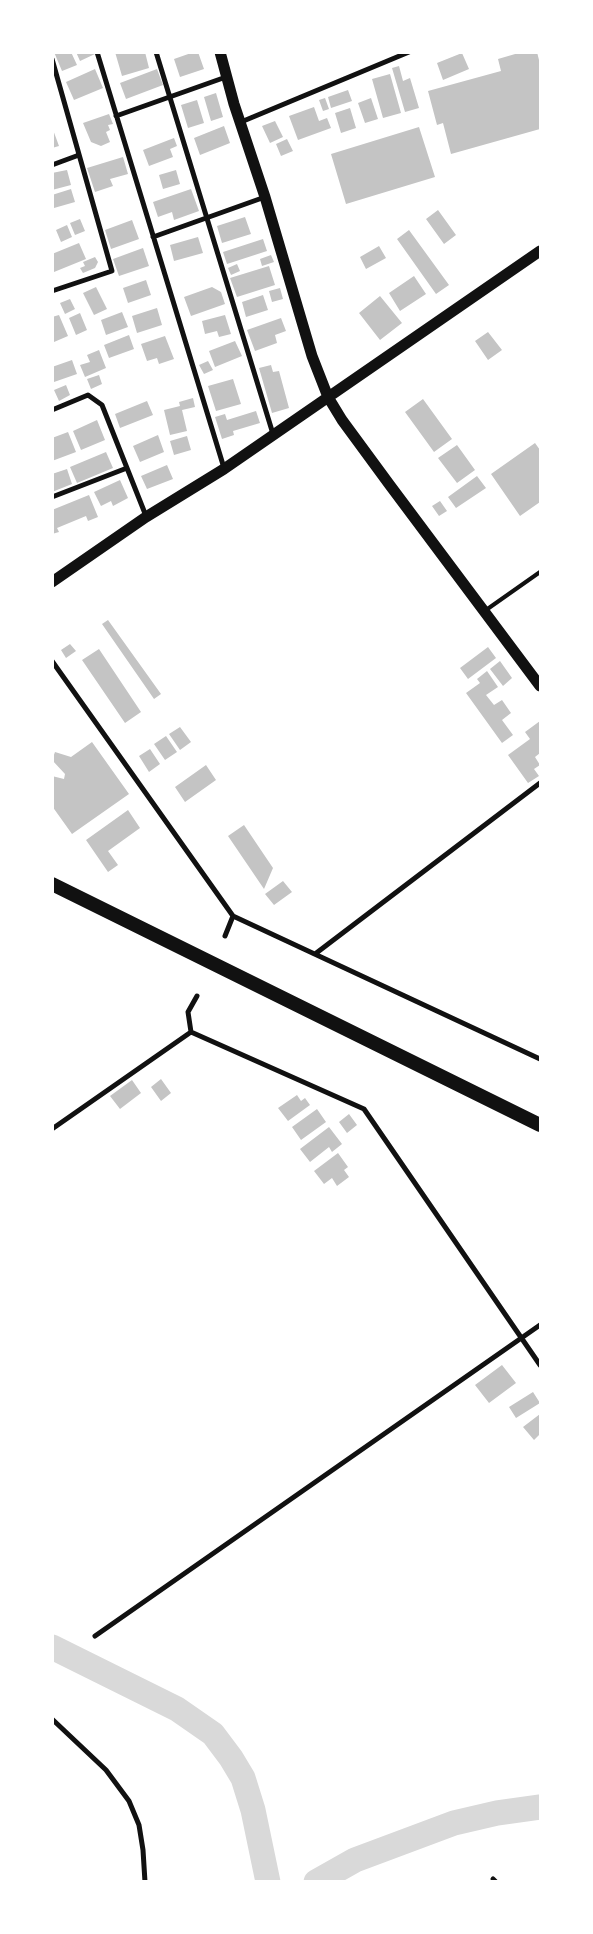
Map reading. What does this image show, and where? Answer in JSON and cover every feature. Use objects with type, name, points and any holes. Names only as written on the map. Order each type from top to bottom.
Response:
[{"type":"highway","points":[[52,884],[540,1125]]},
{"type":"main road","points":[[220,52],[312,356],[328,397],[342,420],[540,686]]},
{"type":"main road","points":[[52,582],[146,518],[224,469],[540,251]]},
{"type":"street","points":[[97,52],[224,469]]},
{"type":"street","points":[[156,52],[274,435]]},
{"type":"street","points":[[240,122],[409,52]]},
{"type":"street","points":[[52,58],[112,271],[52,291]]},
{"type":"street","points":[[116,116],[226,77]]},
{"type":"street","points":[[52,165],[79,155]]},
{"type":"street","points":[[153,237],[265,197]]},
{"type":"street","points":[[52,410],[88,395],[102,405],[146,518]]},
{"type":"street","points":[[52,497],[127,468]]},
{"type":"street","points":[[52,661],[234,916],[540,1059]]},
{"type":"street","points":[[316,954],[540,783]]},
{"type":"street","points":[[225,936],[234,916]]},
{"type":"street","points":[[191,1032],[188,1012],[196,996]]},
{"type":"street","points":[[52,1129],[191,1032]]},
{"type":"street","points":[[191,1032],[364,1109],[540,1365]]},
{"type":"street","points":[[95,1636],[540,1325]]},
{"type":"street","points":[[52,1719],[106,1770],[129,1801],[139,1825],[145,1882]]},
{"type":"lane","points":[[484,612],[540,572]]},
{"type":"building","points":[[54,52],[71,52],[77,65],[62,71]]},
{"type":"building","points":[[76,52],[94,52],[95,54],[80,61]]},
{"type":"building","points":[[115,52],[145,52],[149,68],[122,76]]},
{"type":"building","points":[[198,52],[204,69],[180,77],[174,59]]},
{"type":"building","points":[[522,52],[537,52],[540,64],[540,129],[451,154],[443,123],[437,125],[428,91],[501,71],[498,59]]},
{"type":"building","points":[[462,53],[469,69],[443,80],[437,63]]},
{"type":"building","points":[[399,66],[403,81],[410,78],[419,108],[405,112],[392,68]]},
{"type":"building","points":[[95,69],[103,88],[74,100],[66,82]]},
{"type":"building","points":[[157,69],[163,85],[126,99],[120,83]]},
{"type":"building","points":[[390,74],[401,113],[383,118],[372,79]]},
{"type":"building","points":[[348,90],[352,101],[331,108],[328,97]]},
{"type":"building","points":[[216,93],[223,117],[211,121],[204,97]]},
{"type":"building","points":[[325,98],[329,109],[323,111],[319,100]]},
{"type":"building","points":[[371,98],[378,119],[365,123],[358,103]]},
{"type":"building","points":[[197,100],[204,123],[188,128],[181,105]]},
{"type":"building","points":[[314,107],[319,121],[327,118],[331,128],[298,140],[289,116]]},
{"type":"building","points":[[350,108],[356,128],[341,133],[335,113]]},
{"type":"building","points":[[109,114],[113,124],[108,125],[110,130],[106,132],[110,142],[101,146],[91,142],[83,123]]},
{"type":"building","points":[[275,121],[283,137],[270,143],[262,126]]},
{"type":"building","points":[[224,126],[230,143],[200,155],[194,138]]},
{"type":"building","points":[[52,127],[59,146],[52,148]]},
{"type":"building","points":[[419,127],[435,177],[346,204],[331,154]]},
{"type":"building","points":[[174,138],[177,146],[170,149],[173,157],[149,166],[143,150]]},
{"type":"building","points":[[287,139],[293,151],[281,156],[276,144]]},
{"type":"building","points":[[123,157],[128,174],[110,179],[113,186],[95,192],[87,168]]},
{"type":"building","points":[[67,170],[71,185],[52,190],[52,173]]},
{"type":"building","points":[[176,170],[180,184],[163,189],[159,175]]},
{"type":"building","points":[[71,189],[75,202],[54,208],[52,195]]},
{"type":"building","points":[[191,189],[199,211],[174,220],[172,212],[158,217],[153,202]]},
{"type":"building","points":[[438,210],[456,235],[444,244],[426,219]]},
{"type":"building","points":[[245,217],[251,234],[222,243],[217,226]]},
{"type":"building","points":[[80,219],[85,231],[75,235],[70,223]]},
{"type":"building","points":[[132,220],[139,239],[111,249],[105,230]]},
{"type":"building","points":[[67,225],[72,237],[61,242],[56,230]]},
{"type":"building","points":[[409,230],[449,285],[436,294],[397,239]]},
{"type":"building","points":[[198,237],[203,253],[174,261],[170,245]]},
{"type":"building","points":[[263,239],[267,251],[227,264],[223,252]]},
{"type":"building","points":[[79,243],[86,259],[54,272],[52,254]]},
{"type":"building","points":[[379,246],[386,258],[366,269],[360,257]]},
{"type":"building","points":[[143,248],[149,266],[119,276],[113,259]]},
{"type":"building","points":[[271,255],[274,262],[262,266],[260,259]]},
{"type":"building","points":[[95,257],[98,262],[95,268],[83,273],[80,268],[85,266],[83,262]]},
{"type":"building","points":[[237,264],[240,271],[231,275],[228,268]]},
{"type":"building","points":[[269,266],[275,285],[237,297],[230,278]]},
{"type":"building","points":[[414,276],[426,294],[400,311],[389,293]]},
{"type":"building","points":[[146,280],[151,295],[128,303],[123,288]]},
{"type":"building","points":[[96,287],[107,309],[94,315],[83,293]]},
{"type":"building","points":[[212,287],[221,292],[225,304],[191,316],[184,297]]},
{"type":"building","points":[[280,288],[283,299],[272,302],[269,291]]},
{"type":"building","points":[[263,295],[268,310],[246,317],[242,302]]},
{"type":"building","points":[[380,296],[402,323],[380,340],[359,313]]},
{"type":"building","points":[[70,299],[75,309],[65,314],[60,303]]},
{"type":"building","points":[[157,308],[162,325],[137,333],[132,316]]},
{"type":"building","points":[[122,312],[128,327],[106,335],[101,320]]},
{"type":"building","points":[[80,313],[87,330],[76,335],[69,318]]},
{"type":"building","points":[[59,315],[68,336],[54,342],[52,317]]},
{"type":"building","points":[[225,315],[231,334],[219,337],[217,331],[205,334],[202,321]]},
{"type":"building","points":[[281,318],[286,331],[275,335],[277,343],[255,351],[247,330]]},
{"type":"building","points":[[488,332],[502,350],[488,360],[475,341]]},
{"type":"building","points":[[129,335],[134,349],[109,358],[104,345]]},
{"type":"building","points":[[165,336],[174,359],[159,364],[157,358],[147,361],[141,344]]},
{"type":"building","points":[[235,341],[242,356],[215,367],[209,351]]},
{"type":"building","points":[[99,350],[106,368],[85,377],[80,365],[90,362],[87,355]]},
{"type":"building","points":[[72,360],[77,374],[54,382],[52,367]]},
{"type":"building","points":[[208,361],[213,370],[204,374],[199,365]]},
{"type":"building","points":[[271,365],[273,372],[279,371],[289,408],[272,413],[259,368]]},
{"type":"building","points":[[99,375],[102,384],[91,389],[87,379]]},
{"type":"building","points":[[233,379],[241,404],[216,411],[208,386]]},
{"type":"building","points":[[66,385],[70,395],[59,401],[54,390]]},
{"type":"building","points":[[193,398],[195,407],[182,410],[187,431],[170,435],[164,410],[180,406],[179,402]]},
{"type":"building","points":[[423,399],[452,439],[434,452],[405,412]]},
{"type":"building","points":[[147,401],[153,415],[120,428],[115,414]]},
{"type":"building","points":[[256,411],[260,423],[233,431],[234,435],[222,439],[215,417],[225,414],[227,420]]},
{"type":"building","points":[[97,420],[105,440],[81,450],[73,431]]},
{"type":"building","points":[[68,432],[76,452],[52,461],[52,438]]},
{"type":"building","points":[[158,435],[164,452],[140,462],[133,446]]},
{"type":"building","points":[[187,436],[191,450],[174,455],[170,441]]},
{"type":"building","points":[[535,443],[540,450],[540,502],[520,516],[491,474]]},
{"type":"building","points":[[457,445],[475,470],[457,483],[438,458]]},
{"type":"building","points":[[106,452],[113,468],[77,483],[70,467]]},
{"type":"building","points":[[167,465],[173,479],[147,489],[141,476]]},
{"type":"building","points":[[67,469],[72,484],[52,492],[52,474]]},
{"type":"building","points":[[477,476],[486,488],[456,508],[448,497]]},
{"type":"building","points":[[120,480],[128,498],[113,506],[111,501],[101,506],[94,492]]},
{"type":"building","points":[[89,495],[98,517],[88,521],[86,516],[57,528],[59,532],[52,534],[52,510]]},
{"type":"building","points":[[440,501],[447,511],[439,516],[432,506]]},
{"type":"building","points":[[108,620],[161,694],[154,699],[102,624]]},
{"type":"building","points":[[70,644],[76,651],[66,658],[61,650]]},
{"type":"building","points":[[488,647],[496,658],[468,679],[460,668]]},
{"type":"building","points":[[99,649],[141,712],[125,723],[82,660]]},
{"type":"building","points":[[500,661],[512,678],[503,686],[490,669]]},
{"type":"building","points":[[487,671],[498,687],[486,695],[494,705],[502,700],[511,713],[502,720],[513,735],[502,743],[466,693],[480,683],[477,679]]},
{"type":"building","points":[[540,721],[540,753],[535,757],[540,765],[534,769],[539,776],[528,783],[508,755],[530,739],[525,732]]},
{"type":"building","points":[[180,727],[191,742],[180,750],[169,734]]},
{"type":"building","points":[[166,736],[177,752],[165,760],[154,744]]},
{"type":"building","points":[[92,742],[129,794],[72,834],[52,806],[52,776],[64,779],[65,774],[52,760],[55,752],[71,757]]},
{"type":"building","points":[[150,749],[160,764],[149,772],[139,756]]},
{"type":"building","points":[[206,765],[216,780],[185,802],[175,787]]},
{"type":"building","points":[[128,810],[140,828],[108,851],[118,865],[108,872],[86,840]]},
{"type":"building","points":[[244,825],[273,868],[264,889],[228,836]]},
{"type":"building","points":[[283,881],[292,892],[274,905],[265,894]]},
{"type":"building","points":[[161,1079],[171,1093],[161,1101],[151,1087]]},
{"type":"building","points":[[132,1080],[141,1093],[120,1109],[110,1096]]},
{"type":"building","points":[[297,1095],[301,1101],[305,1098],[310,1105],[288,1121],[278,1108]]},
{"type":"building","points":[[317,1109],[326,1122],[301,1140],[292,1127]]},
{"type":"building","points":[[349,1114],[357,1125],[347,1133],[339,1122]]},
{"type":"building","points":[[329,1127],[342,1144],[332,1152],[329,1147],[310,1162],[300,1149]]},
{"type":"building","points":[[338,1153],[348,1167],[344,1170],[349,1177],[337,1186],[332,1178],[324,1184],[314,1171]]},
{"type":"building","points":[[502,1365],[516,1383],[489,1403],[475,1385]]},
{"type":"building","points":[[533,1392],[540,1403],[516,1418],[509,1407]]},
{"type":"building","points":[[540,1414],[540,1434],[534,1440],[523,1427]]},
{"type":"waterway","points":[[52,1647],[177,1709],[213,1734],[243,1778],[253,1810],[268,1882]]},
{"type":"waterway","points":[[316,1882],[355,1860],[454,1823],[497,1813],[540,1807]]}]
